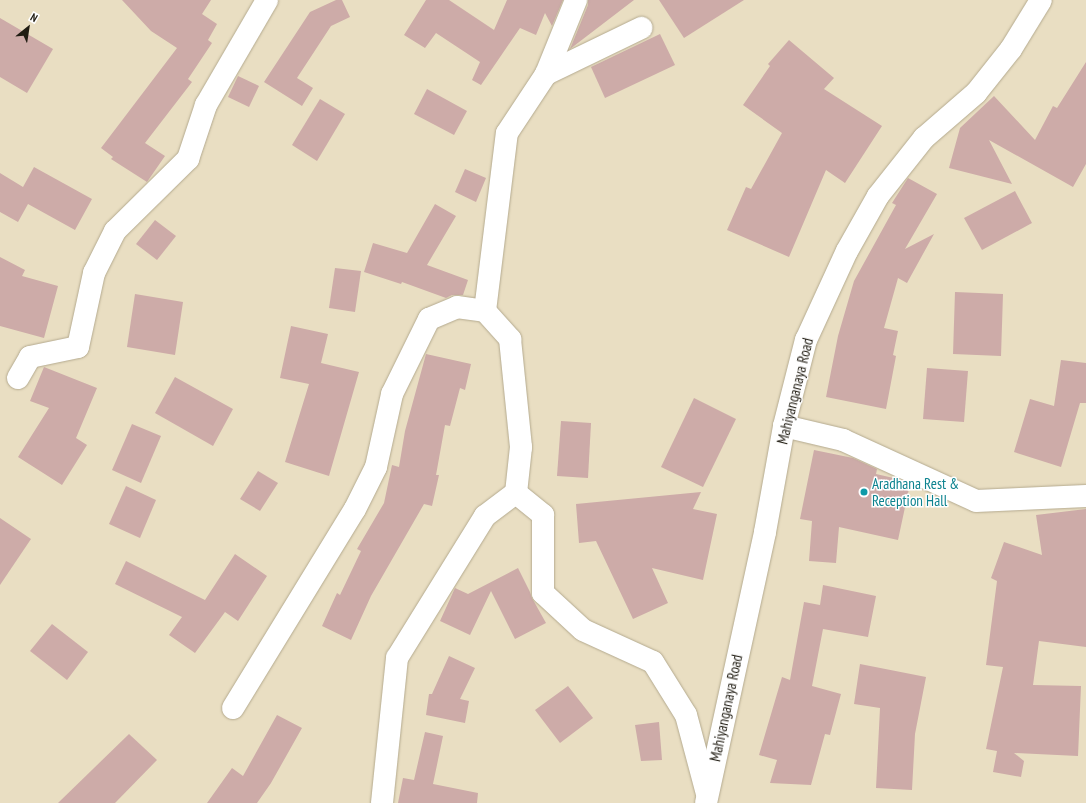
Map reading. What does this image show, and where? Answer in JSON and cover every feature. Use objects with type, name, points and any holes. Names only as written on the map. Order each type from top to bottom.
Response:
[{"type":"street","points":[[18,378],[30,357],[78,347],[94,273],[115,231],[188,159],[206,105],[267,0]]},
{"type":"street","points":[[485,311],[507,132],[546,74],[576,0]]},
{"type":"street","name":"Mahiyanganaya Road","points":[[707,799],[765,532],[784,426],[806,340],[847,251],[878,196],[924,138],[976,93],[1011,49],[1041,0]]},
{"type":"street","points":[[546,74],[641,28]]},
{"type":"street","points":[[233,708],[356,510],[376,466],[392,394],[429,319],[457,307],[485,311],[510,339],[521,447],[516,494],[485,516],[397,658],[382,803]]},
{"type":"street","points":[[784,426],[843,440],[976,501],[1086,496]]},
{"type":"street","points":[[516,494],[543,515],[543,593],[583,630],[653,662],[686,715],[707,799]]},
{"type":"building","points":[[122,0],[211,0],[202,14],[217,24],[208,40],[212,43],[188,79],[192,82],[145,143],[165,156],[147,182],[111,159],[113,157],[101,148],[177,48],[151,31]]},
{"type":"building","points":[[336,0],[342,0],[350,17],[331,26],[297,78],[313,88],[302,106],[264,82],[310,12]]},
{"type":"building","points":[[426,0],[449,0],[494,30],[507,0],[563,0],[552,26],[545,13],[536,35],[520,28],[481,85],[472,80],[480,62],[436,33],[425,48],[404,35]]},
{"type":"building","points":[[588,0],[634,0],[570,49],[588,5]]},
{"type":"building","points":[[659,0],[744,0],[684,38]]},
{"type":"building","points":[[0,18],[53,49],[27,93],[0,77]]},
{"type":"building","points":[[660,34],[675,65],[605,98],[591,67]]},
{"type":"building","points":[[789,40],[834,78],[824,89],[882,126],[845,183],[826,170],[789,257],[727,230],[746,187],[751,189],[782,133],[743,105],[770,66],[768,64]]},
{"type":"building","points":[[1086,62],[1086,164],[1073,187],[989,140],[1012,184],[949,168],[960,128],[994,96],[1035,140],[1053,106],[1057,108]]},
{"type":"building","points":[[238,76],[259,86],[249,107],[228,97]]},
{"type":"building","points":[[427,89],[467,111],[454,135],[414,114]]},
{"type":"building","points":[[320,99],[345,114],[317,161],[292,145]]},
{"type":"building","points":[[34,167],[92,199],[75,230],[28,204],[18,222],[0,212],[0,173],[23,187]]},
{"type":"building","points":[[465,169],[486,178],[476,202],[455,192]]},
{"type":"building","points":[[908,178],[937,194],[905,249],[934,234],[907,283],[898,278],[884,328],[898,331],[893,355],[896,356],[886,409],[826,397],[838,336],[854,281],[896,205],[892,203]]},
{"type":"building","points":[[1015,191],[1032,223],[982,250],[964,218]]},
{"type":"building","points":[[435,204],[456,216],[427,265],[468,280],[463,295],[452,295],[446,298],[402,282],[401,284],[364,272],[373,243],[407,253]]},
{"type":"building","points":[[155,220],[176,236],[157,260],[136,244]]},
{"type":"building","points":[[0,257],[25,270],[22,276],[58,286],[44,338],[0,326]]},
{"type":"building","points":[[335,268],[361,271],[355,312],[329,308]]},
{"type":"building","points":[[955,292],[1003,294],[1001,356],[953,354]]},
{"type":"building","points":[[135,294],[183,302],[175,355],[127,347]]},
{"type":"building","points":[[291,326],[328,334],[321,363],[359,372],[329,476],[285,462],[309,384],[280,378]]},
{"type":"building","points":[[426,354],[471,364],[465,390],[460,388],[450,426],[445,425],[436,475],[439,475],[432,506],[424,504],[371,596],[351,640],[322,626],[337,593],[340,595],[361,551],[357,549],[384,503],[392,465],[399,467],[405,431]]},
{"type":"building","points":[[1061,360],[1086,363],[1086,403],[1080,403],[1061,467],[1014,452],[1030,399],[1054,406]]},
{"type":"building","points":[[44,367],[97,388],[76,438],[87,445],[62,485],[18,457],[49,408],[30,401]]},
{"type":"building","points":[[927,368],[968,371],[964,422],[923,419]]},
{"type":"building","points":[[175,377],[233,409],[213,446],[155,413]]},
{"type":"building","points":[[694,398],[736,419],[703,487],[661,467]]},
{"type":"building","points":[[561,421],[591,423],[588,478],[557,476]]},
{"type":"building","points":[[132,424],[161,436],[141,483],[112,470]]},
{"type":"building","name":"Aradhana Rest & Reception Hall","points":[[814,450],[853,458],[877,469],[876,474],[898,479],[910,484],[898,540],[839,527],[836,563],[809,561],[812,521],[800,519]]},
{"type":"building","points":[[258,471],[278,483],[260,511],[240,499]]},
{"type":"building","points":[[126,486],[156,500],[140,538],[109,524]]},
{"type":"building","points":[[701,492],[693,509],[717,514],[703,580],[652,568],[668,603],[633,619],[596,541],[579,543],[576,504]]},
{"type":"building","points":[[1086,509],[1086,647],[1039,641],[1033,685],[1081,686],[1078,756],[1014,753],[1024,761],[1021,777],[993,772],[997,751],[986,749],[1003,667],[986,665],[997,581],[991,578],[1004,542],[1042,555],[1036,515]]},
{"type":"building","points":[[0,518],[31,539],[0,585]]},
{"type":"building","points":[[235,554],[267,576],[238,621],[225,612],[195,653],[169,635],[182,617],[115,584],[126,561],[205,600]]},
{"type":"building","points":[[518,568],[546,623],[515,639],[491,591],[470,635],[440,621],[455,588],[468,594]]},
{"type":"building","points":[[823,585],[876,596],[868,637],[823,629],[812,686],[841,694],[830,735],[825,734],[811,785],[770,783],[777,760],[759,755],[782,677],[790,680],[804,602],[820,605]]},
{"type":"building","points":[[52,624],[88,652],[67,680],[30,651]]},
{"type":"building","points":[[449,656],[475,668],[460,699],[469,701],[465,723],[426,715],[429,694],[432,694]]},
{"type":"building","points":[[860,664],[926,677],[915,734],[912,790],[876,788],[880,708],[854,704]]},
{"type":"building","points":[[568,686],[593,718],[560,743],[535,710]]},
{"type":"building","points":[[277,715],[302,728],[271,783],[257,803],[207,803],[232,768],[243,776]]},
{"type":"building","points":[[659,722],[662,760],[641,761],[635,725]]},
{"type":"building","points":[[425,732],[443,736],[433,784],[478,793],[477,803],[398,803],[403,778],[414,780]]},
{"type":"building","points":[[129,734],[157,760],[115,803],[58,803]]},
{"type":"place","name":"Aradhana Rest & Reception Hall","points":[[864,492]]}]
